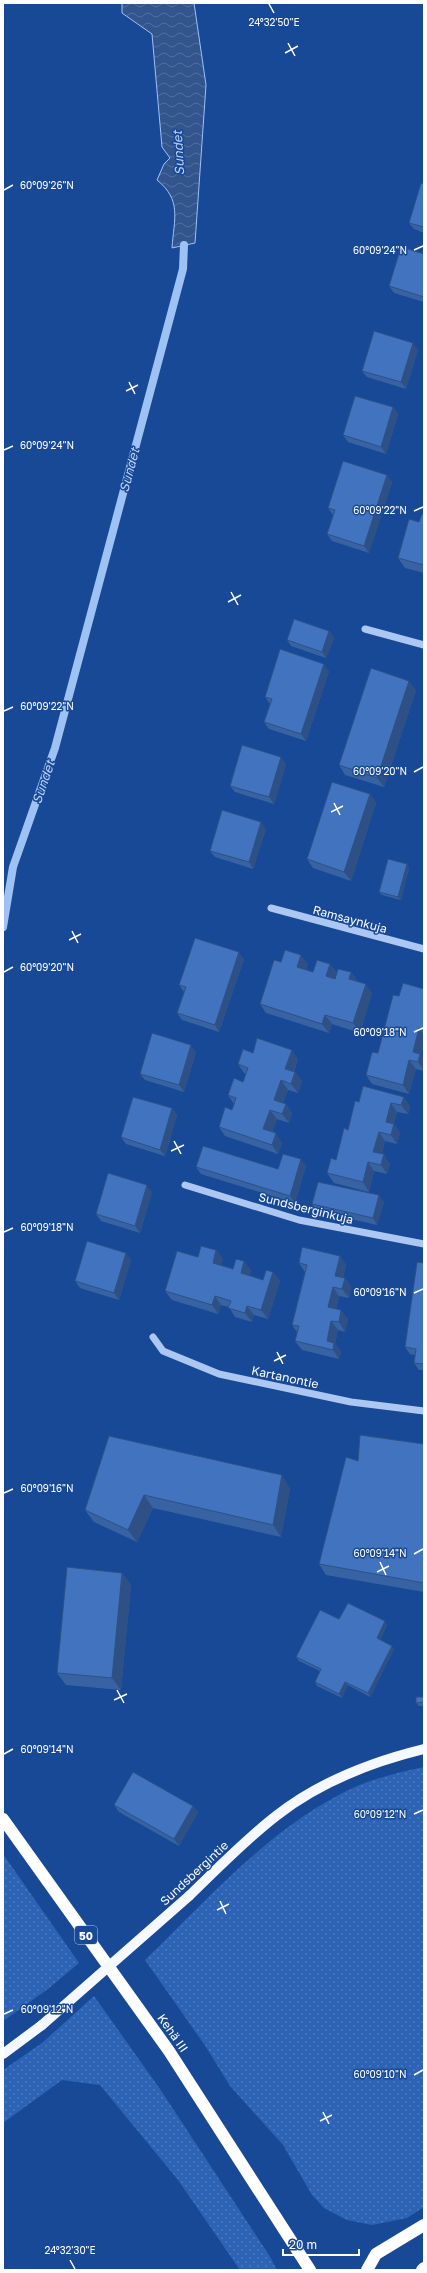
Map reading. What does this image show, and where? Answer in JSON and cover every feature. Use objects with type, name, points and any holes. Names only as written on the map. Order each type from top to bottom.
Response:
[{"type":"highway","name":"Kehä III","points":[[3,1819],[169,2051],[310,2270]]},
{"type":"highway","points":[[367,2270],[376,2254],[424,2225]]},
{"type":"main road","name":"Sundsbergintie","points":[[3,2054],[42,2025],[189,1896],[276,1816],[312,1792],[355,1769],[424,1749]]},
{"type":"street","points":[[365,629],[424,645]]},
{"type":"street","name":"Ramsaynkuja","points":[[271,908],[424,949]]},
{"type":"street","name":"Sundsberginkuja","points":[[185,1185],[299,1220],[424,1244]]},
{"type":"street","name":"Kartanontie","points":[[153,1336],[163,1351],[219,1374],[351,1402],[424,1411]]},
{"type":"shaded area","points":[[424,1767],[424,2207],[407,2218],[372,2225],[347,2220],[324,2208],[312,2195],[283,2145],[230,2086],[206,2047],[145,1960],[218,1887],[270,1841],[298,1820],[326,1802],[357,1786],[382,1777]]},
{"type":"shaded area","points":[[3,1854],[79,1963],[48,1989],[3,2021]]},
{"type":"shaded area","points":[[94,1996],[160,2089],[269,2255],[277,2270],[240,2270],[178,2180],[100,2085],[62,2080],[3,2123],[3,2070],[42,2043]]},
{"type":"water","points":[[122,3],[194,3],[206,85],[195,243],[172,248],[175,211],[170,195],[165,187],[157,180],[164,164],[170,158],[162,147],[152,34],[122,13]]},
{"type":"building","points":[[421,183],[424,184],[424,227],[409,223]]},
{"type":"building","points":[[401,247],[424,254],[424,297],[389,286]]},
{"type":"building","points":[[374,331],[413,343],[401,382],[362,371]]},
{"type":"building","points":[[355,396],[393,407],[381,447],[343,435]]},
{"type":"building","points":[[343,461],[387,475],[364,546],[327,534],[335,510],[328,508]]},
{"type":"building","points":[[422,514],[424,515],[424,565],[398,558],[409,519],[419,522]]},
{"type":"building","points":[[294,619],[329,631],[322,652],[287,640]]},
{"type":"building","points":[[280,649],[324,664],[301,734],[264,722],[272,699],[265,697]]},
{"type":"building","points":[[371,668],[409,681],[377,778],[339,765]]},
{"type":"building","points":[[242,745],[281,757],[269,797],[230,786]]},
{"type":"building","points":[[332,782],[370,794],[344,872],[307,859]]},
{"type":"building","points":[[222,810],[261,822],[249,862],[210,851]]},
{"type":"building","points":[[388,859],[407,864],[398,897],[379,892]]},
{"type":"building","points":[[195,938],[239,952],[215,1025],[177,1013],[186,987],[179,985]]},
{"type":"building","points":[[285,950],[301,955],[297,967],[313,972],[317,960],[330,964],[326,976],[335,979],[338,969],[351,972],[349,979],[366,984],[353,1023],[325,1015],[322,1024],[260,1004],[274,960],[281,962]]},
{"type":"building","points":[[403,983],[424,989],[424,1029],[419,1028],[413,1052],[420,1054],[418,1062],[409,1060],[403,1085],[366,1075],[372,1052],[378,1053],[393,995],[399,996]]},
{"type":"building","points":[[152,1033],[191,1045],[179,1085],[140,1074]]},
{"type":"building","points":[[257,1038],[292,1050],[285,1069],[295,1072],[291,1084],[281,1080],[274,1100],[286,1104],[282,1114],[270,1110],[263,1129],[276,1133],[272,1145],[219,1127],[225,1107],[232,1110],[236,1098],[228,1095],[234,1078],[243,1082],[248,1068],[238,1064],[243,1049],[253,1053]]},
{"type":"building","points":[[363,1086],[404,1097],[401,1105],[391,1103],[386,1122],[394,1124],[391,1135],[379,1132],[373,1152],[384,1154],[381,1165],[368,1162],[363,1182],[327,1173],[331,1158],[336,1160],[344,1128],[348,1130],[355,1101],[359,1102]]},
{"type":"building","points":[[133,1097],[172,1108],[160,1150],[121,1137]]},
{"type":"building","points":[[203,1146],[278,1169],[283,1154],[301,1159],[290,1196],[196,1167]]},
{"type":"building","points":[[108,1173],[147,1185],[135,1226],[96,1214]]},
{"type":"building","points":[[318,1182],[379,1195],[373,1218],[312,1204]]},
{"type":"building","points":[[87,1241],[126,1253],[114,1293],[75,1281]]},
{"type":"building","points":[[201,1246],[216,1250],[213,1263],[233,1269],[236,1259],[244,1261],[241,1273],[263,1280],[266,1270],[273,1272],[261,1310],[247,1306],[245,1313],[228,1308],[231,1301],[215,1296],[212,1305],[165,1291],[177,1251],[198,1257]]},
{"type":"building","points":[[302,1247],[340,1256],[335,1276],[345,1278],[342,1289],[333,1287],[328,1307],[341,1310],[339,1322],[331,1321],[327,1341],[334,1343],[333,1350],[295,1341],[299,1326],[292,1325],[307,1265],[299,1263]]},
{"type":"building","points":[[417,1262],[424,1263],[424,1364],[414,1363],[416,1349],[405,1347]]},
{"type":"building","points":[[360,1435],[424,1444],[424,1583],[319,1564],[346,1457],[358,1461]]},
{"type":"building","points":[[109,1436],[282,1475],[273,1525],[144,1495],[128,1530],[85,1510]]},
{"type":"building","points":[[67,1567],[122,1573],[112,1678],[57,1673]]},
{"type":"building","points":[[348,1603],[385,1621],[377,1638],[392,1646],[368,1693],[345,1682],[339,1694],[315,1682],[321,1669],[296,1657],[320,1610],[339,1619]]},
{"type":"building","points":[[416,1697],[424,1697],[424,1702],[416,1703]]},
{"type":"building","points":[[133,1772],[193,1806],[174,1839],[114,1805]]},
{"type":"waterway","name":"Sundet","points":[[3,927],[13,867],[55,748],[183,269],[184,245]]}]
